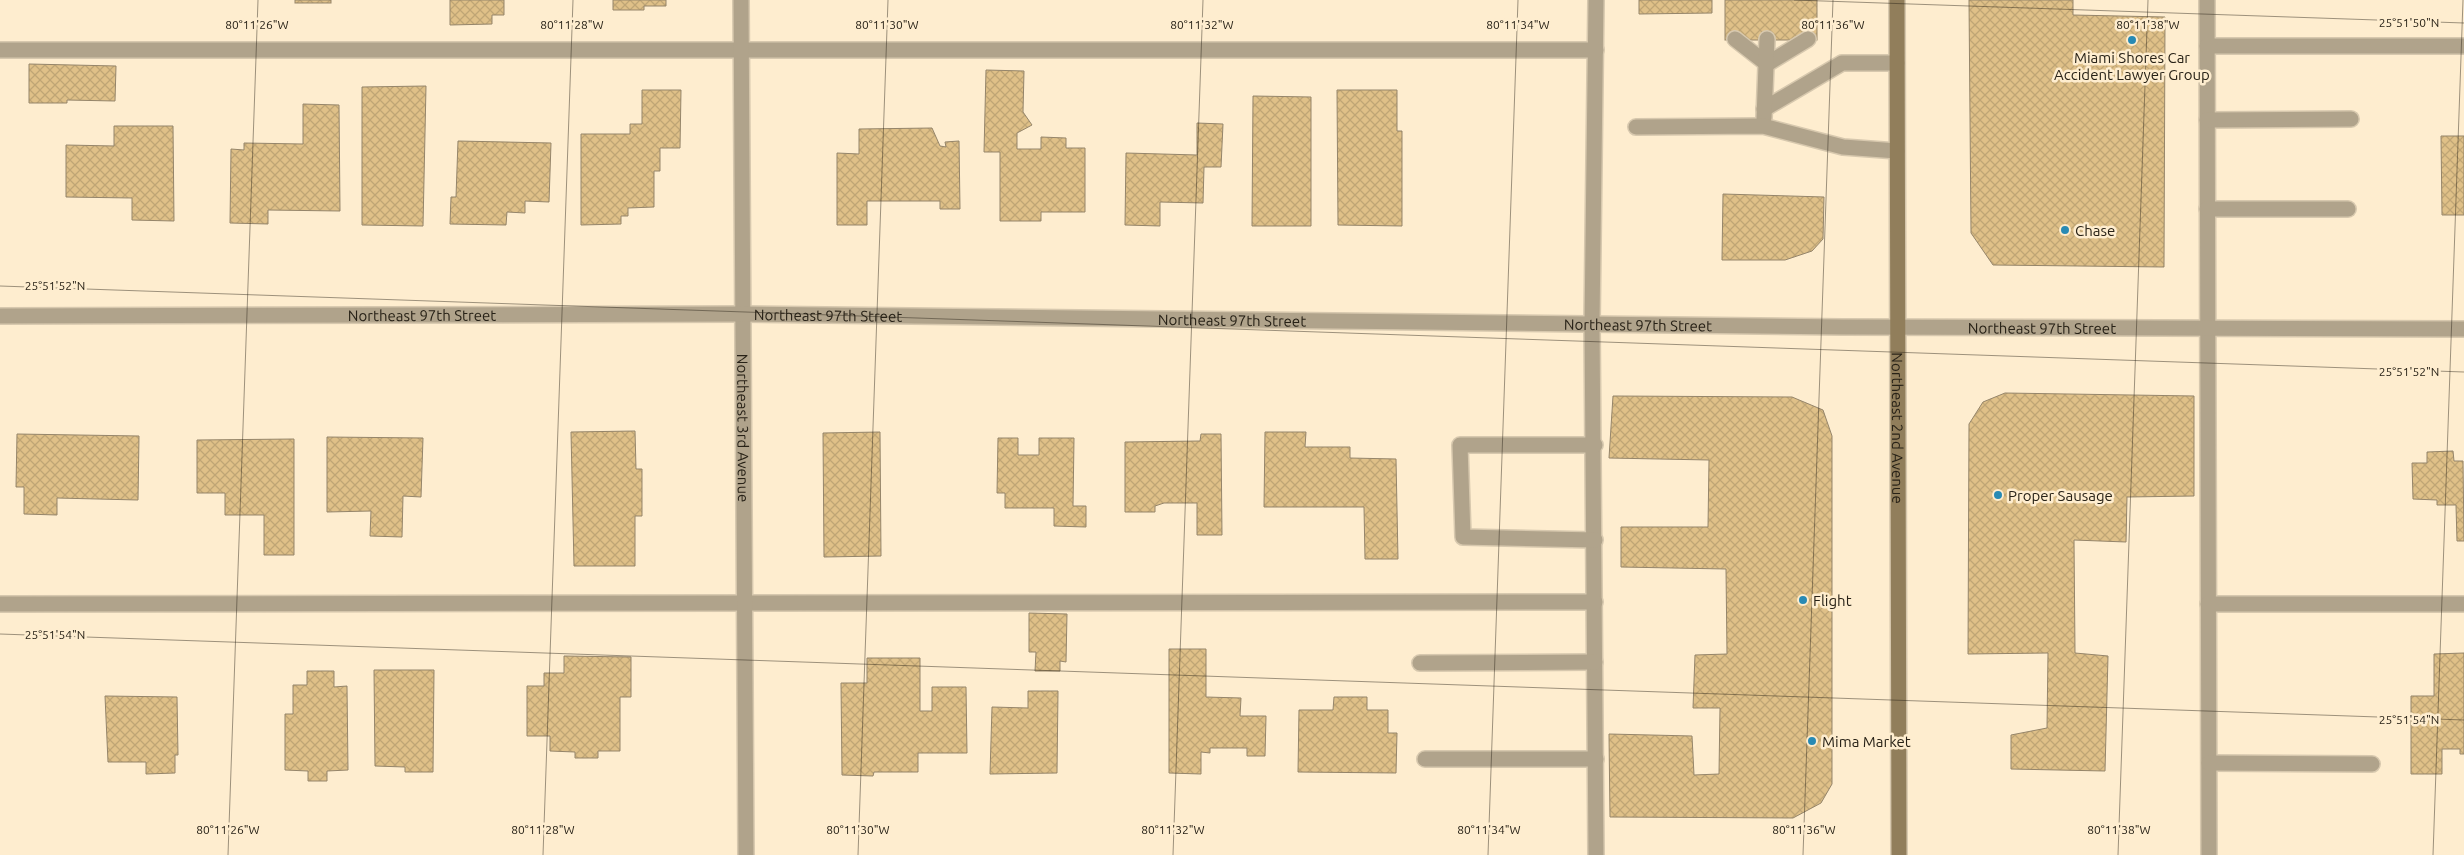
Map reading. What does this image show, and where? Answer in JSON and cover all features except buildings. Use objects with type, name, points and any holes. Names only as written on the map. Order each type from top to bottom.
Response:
[{"type":"main road","name":"Northeast 2nd Avenue","points":[[1897,0],[1899,855]]},
{"type":"street","name":"Northeast 3rd Avenue","points":[[741,0],[746,855]]},
{"type":"street","points":[[1596,0],[1592,324],[1595,445],[1596,855]]},
{"type":"street","points":[[2207,0],[2209,855]]},
{"type":"street","points":[[1734,39],[1766,64]]},
{"type":"street","points":[[1763,126],[1767,39]]},
{"type":"street","points":[[1766,64],[1808,39]]},
{"type":"street","points":[[2207,46],[2464,46]]},
{"type":"street","points":[[0,50],[1596,50]]},
{"type":"street","points":[[1764,109],[1842,63],[1897,63]]},
{"type":"street","points":[[2207,120],[2351,118]]},
{"type":"street","points":[[1636,127],[1763,126],[1843,147],[1897,151]]},
{"type":"street","points":[[2207,210],[2348,209]]},
{"type":"street","name":"Northeast 97th Street","points":[[0,316],[743,314],[1898,327],[2464,329]]},
{"type":"street","points":[[1595,445],[1460,445],[1463,537],[1595,540]]},
{"type":"street","points":[[0,604],[1595,602]]},
{"type":"street","points":[[2208,604],[2464,604]]},
{"type":"street","points":[[1420,663],[1595,662]]},
{"type":"street","points":[[1425,759],[1596,758]]},
{"type":"street","points":[[2209,763],[2372,764]]},
{"type":"place","name":"Miami Shores Car Accident Lawyer Group","points":[[2132,40]]},
{"type":"place","name":"Chase","points":[[2065,230]]},
{"type":"place","name":"Proper Sausage","points":[[1998,495]]},
{"type":"place","name":"Flight","points":[[1803,600]]},
{"type":"place","name":"Mima Market","points":[[1812,741]]}]
